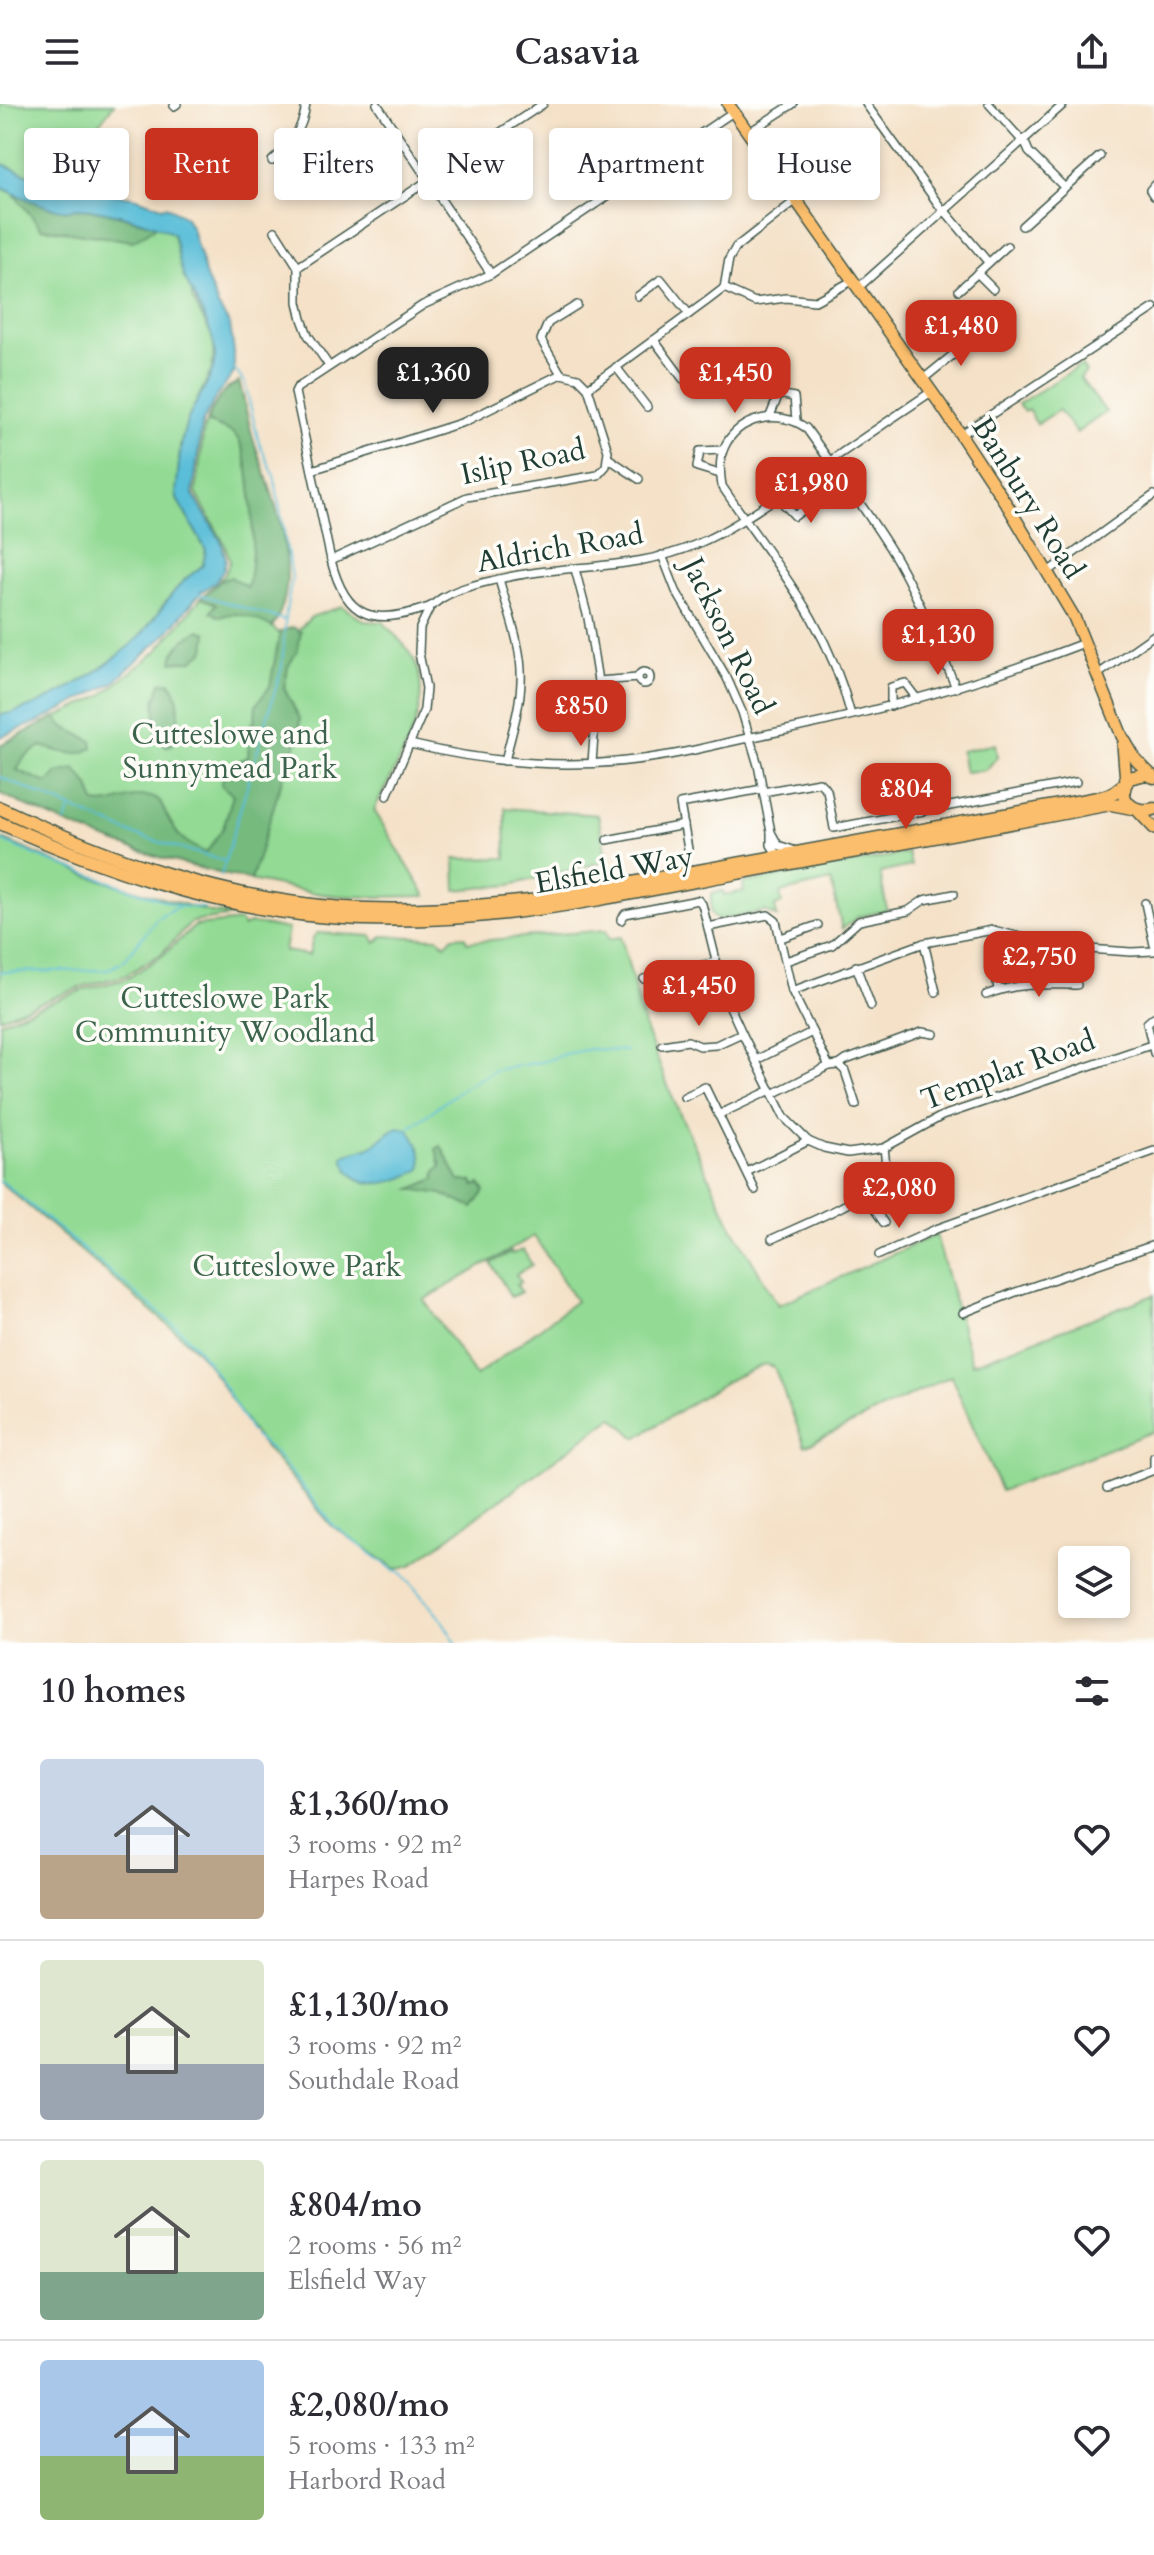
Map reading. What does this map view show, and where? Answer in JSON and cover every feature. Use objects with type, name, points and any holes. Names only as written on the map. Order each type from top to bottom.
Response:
[{"type":"highway","name":"Elsfield Way","points":[[105,861],[232,891],[315,905],[390,909],[479,906],[539,900],[1098,798],[1115,792],[1134,776],[1153,776]]},
{"type":"highway","points":[[1126,782],[1124,797],[1135,810]]},
{"type":"highway","name":"Elsfield Way","points":[[105,861],[159,885],[230,902],[330,917],[480,918],[554,908],[1111,804],[1135,810],[1154,809]]},
{"type":"highway","points":[[0,808],[105,861]]},
{"type":"highway","points":[[0,823],[105,861]]},
{"type":"main road","name":"Banbury Road","points":[[730,108],[931,392],[1049,571],[1074,617],[1122,736],[1136,760],[1153,776]]},
{"type":"main road","name":"Banbury Road","points":[[1122,736],[1127,764],[1126,782]]},
{"type":"main road","points":[[1135,810],[1154,828]]},
{"type":"street","points":[[272,161],[301,130],[306,104]]},
{"type":"street","points":[[377,104],[418,166]]},
{"type":"street","points":[[507,128],[543,104]]},
{"type":"street","points":[[747,134],[793,104]]},
{"type":"street","points":[[866,104],[945,212],[988,262]]},
{"type":"street","points":[[989,104],[1029,152],[1064,187]]},
{"type":"street","points":[[724,288],[755,302],[786,298],[815,301],[855,285],[945,212],[1064,104]]},
{"type":"street","points":[[331,560],[295,392],[297,388],[423,305],[491,274],[730,108]]},
{"type":"street","points":[[1022,226],[1100,156]]},
{"type":"street","points":[[1154,185],[1150,190],[1154,196]]},
{"type":"street","points":[[298,267],[418,188]]},
{"type":"street","points":[[441,200],[491,274]]},
{"type":"street","points":[[312,470],[464,422],[561,374],[578,378],[588,388],[724,288],[729,259],[736,247],[795,201]]},
{"type":"street","points":[[275,231],[298,267],[298,302],[308,335],[329,366]]},
{"type":"street","points":[[959,290],[1007,246]]},
{"type":"street","points":[[977,273],[993,289]]},
{"type":"street","points":[[638,296],[661,279],[689,314]]},
{"type":"street","points":[[561,374],[541,340],[548,323],[577,305]]},
{"type":"street","points":[[960,435],[1154,308]]},
{"type":"street","points":[[922,380],[981,332]]},
{"type":"street","points":[[654,340],[683,379]]},
{"type":"street","points":[[616,367],[647,407]]},
{"type":"street","name":"Islip Road","points":[[331,560],[454,501],[598,475],[608,458],[588,388]]},
{"type":"street","name":"Aldrich Road","points":[[331,560],[337,583],[348,602],[363,613],[389,618],[430,607],[441,597],[499,579],[635,562],[662,555],[697,544],[744,517],[931,392]]},
{"type":"street","points":[[770,416],[779,394],[794,397],[796,420]]},
{"type":"street","points":[[851,715],[835,664],[811,615],[722,486],[723,450],[730,438],[756,418],[770,416],[796,420],[806,428],[863,506],[896,559],[931,627],[956,688]]},
{"type":"street","points":[[720,474],[697,467],[700,451],[723,450]]},
{"type":"street","points":[[608,458],[639,479]]},
{"type":"street","points":[[777,497],[795,516],[803,512],[808,506],[798,482]]},
{"type":"street","points":[[1049,571],[1154,495]]},
{"type":"street","name":"Jackson Road","points":[[662,555],[676,591],[727,678],[751,737],[771,845],[777,855]]},
{"type":"street","points":[[575,569],[588,618],[598,681],[592,763]]},
{"type":"street","points":[[499,579],[515,633],[522,679],[505,761]]},
{"type":"street","points":[[387,796],[424,710],[426,688],[419,653],[420,628],[430,607]]},
{"type":"street","points":[[1097,675],[1154,635]]},
{"type":"street","points":[[410,744],[451,754],[505,761],[592,763],[667,755],[891,706],[956,688],[1084,643]]},
{"type":"street","points":[[598,681],[638,678]]},
{"type":"street","points":[[891,706],[891,687],[905,683],[917,699]]},
{"type":"street","points":[[688,849],[680,804],[819,782],[827,790],[834,828],[1076,782]]},
{"type":"street","points":[[607,840],[684,825]]},
{"type":"street","points":[[771,832],[778,845],[796,851]]},
{"type":"street","points":[[777,855],[790,864]]},
{"type":"street","points":[[786,961],[832,945],[859,921],[908,911],[924,900],[954,894]]},
{"type":"street","points":[[621,920],[625,914],[691,900],[698,900],[704,911],[725,996],[784,1117],[808,1141],[747,1172]]},
{"type":"street","points":[[1145,903],[1154,945]]},
{"type":"street","points":[[708,927],[768,915],[776,921],[792,991],[829,1066]]},
{"type":"street","points":[[781,938],[818,925]]},
{"type":"street","points":[[792,991],[924,943],[993,930],[1060,947],[1154,951]]},
{"type":"street","points":[[993,930],[998,990]]},
{"type":"street","points":[[924,943],[936,992]]},
{"type":"street","points":[[644,979],[716,962]]},
{"type":"street","points":[[856,966],[871,1006]]},
{"type":"street","points":[[986,995],[1032,983],[1077,985]]},
{"type":"street","points":[[1153,1049],[1147,1023],[1154,1017]]},
{"type":"street","points":[[756,1060],[812,1032]]},
{"type":"street","points":[[718,1115],[829,1066],[839,1065],[922,1032],[934,1034]]},
{"type":"street","points":[[662,1045],[688,1041],[700,1046],[716,1045],[742,1033]]},
{"type":"street","name":"Templar Road","points":[[808,1141],[848,1153],[884,1148],[942,1116],[1153,1049]]},
{"type":"street","points":[[839,1065],[845,1071],[856,1105]]},
{"type":"street","points":[[684,1097],[705,1087],[755,1190]]},
{"type":"street","points":[[772,1239],[832,1213],[863,1193],[883,1176],[884,1148]]},
{"type":"street","points":[[879,1255],[936,1229],[1154,1151]]},
{"type":"street","points":[[863,1193],[884,1223]]},
{"type":"street","points":[[963,1313],[1154,1245]]},
{"type":"street","points":[[1107,1488],[1154,1469],[1154,1457]]},
{"type":"green space","points":[[0,104],[114,104],[95,128],[24,128],[24,173],[0,163]]},
{"type":"green space","points":[[0,187],[24,196],[24,200],[35,200],[65,211],[89,210],[120,215],[173,234],[184,277],[192,289],[192,298],[214,345],[212,369],[188,419],[180,445],[177,499],[206,550],[203,565],[181,583],[138,638],[110,662],[54,696],[0,715]]},
{"type":"green space","points":[[14,194],[24,200],[66,211],[75,208],[106,212],[157,226],[133,241],[41,228]]},
{"type":"green space","points":[[1081,365],[1086,372],[1080,378],[1106,412],[1076,433],[1059,410],[1037,424],[1028,410],[1024,412],[1018,404]]},
{"type":"green space","name":"Cutteslowe and Sunnymead Park","points":[[239,382],[252,435],[277,510],[286,560],[282,607],[272,627],[288,641],[311,617],[342,606],[364,621],[383,622],[415,662],[420,680],[417,718],[374,810],[426,896],[323,894],[221,873],[156,856],[93,834],[0,793],[0,746],[3,743],[101,696],[156,652],[201,598],[225,575],[230,560],[224,543],[196,493],[204,428],[212,409],[228,387]]},
{"type":"green space","points":[[239,382],[283,535],[286,584],[282,607],[272,627],[240,615],[220,617],[211,612],[216,604],[201,598],[220,581],[231,577],[247,587],[250,574],[252,509],[242,446],[235,435],[207,422],[219,398]]},
{"type":"green space","points":[[293,627],[301,632],[284,688],[300,719],[298,739],[286,767],[251,880],[185,865],[122,845],[0,793],[0,746],[55,717],[64,727],[92,741],[93,747],[74,753],[41,746],[24,758],[17,770],[47,783],[57,773],[75,769],[89,786],[95,803],[141,796],[159,800],[181,837],[206,853],[223,828],[233,795],[221,785],[223,779],[230,767],[248,757],[250,725],[255,721],[256,705],[270,686],[280,632]]},
{"type":"green space","points":[[199,630],[207,633],[205,650],[191,661],[172,662],[178,647]]},
{"type":"green space","points":[[169,682],[179,713],[174,738],[171,745],[166,746],[157,738],[155,701],[161,683]]},
{"type":"green space","points":[[995,744],[997,757],[986,770],[965,772],[961,751]]},
{"type":"green space","points":[[505,808],[598,815],[607,861],[510,885],[456,890],[455,859],[506,858]]},
{"type":"green space","points":[[0,838],[88,876],[213,913],[238,915],[192,922],[161,954],[124,976],[84,986],[0,1018]]},
{"type":"green space","points":[[908,853],[911,866],[880,873],[887,910],[858,917],[842,929],[831,881],[780,893],[782,903],[775,906],[777,917],[765,911],[717,920],[711,913],[711,893],[723,891],[724,895],[744,891],[743,883]]},
{"type":"green space","name":"Cutteslowe Park","points":[[240,921],[244,927],[249,923],[288,929],[284,951],[309,955],[317,933],[372,936],[376,943],[383,936],[438,938],[445,945],[453,937],[465,936],[467,942],[606,930],[609,939],[621,937],[646,1031],[674,1101],[730,1223],[778,1305],[936,1235],[972,1364],[1154,1295],[1154,1431],[1001,1491],[951,1376],[805,1446],[774,1367],[764,1364],[727,1381],[636,1438],[613,1417],[411,1565],[396,1569],[332,1526],[254,1434],[206,1361],[187,1341],[0,1182],[0,1022],[85,989],[126,979],[162,956],[195,926]],"holes":[[[534,1236],[576,1301],[476,1376],[424,1300]]]},
{"type":"green space","points":[[441,1146],[459,1181],[472,1181],[475,1186],[480,1184],[485,1191],[473,1208],[442,1194],[411,1189],[435,1179],[435,1173],[441,1166],[436,1149]]},
{"type":"green space","points":[[523,1250],[532,1265],[516,1274],[521,1282],[517,1285],[521,1292],[511,1297],[491,1263],[511,1252]]},
{"type":"water","points":[[0,163],[24,173],[24,197],[0,187]]},
{"type":"water","points":[[129,197],[166,206],[185,217],[192,229],[206,277],[230,325],[234,352],[234,373],[202,423],[193,494],[221,541],[226,559],[223,571],[215,582],[201,592],[166,634],[113,683],[40,721],[0,737],[0,715],[35,705],[74,686],[125,650],[151,623],[181,583],[203,565],[206,550],[176,493],[185,428],[211,373],[215,356],[208,326],[182,271],[173,234],[112,213],[42,205],[30,200],[129,200]]},
{"type":"water","points":[[398,1127],[408,1129],[417,1143],[422,1158],[421,1169],[399,1179],[376,1183],[365,1182],[348,1169],[343,1157],[374,1145]]},
{"type":"waterway","points":[[221,875],[282,667],[292,577],[274,475],[259,443],[245,384],[234,368]]},
{"type":"waterway","points":[[199,594],[284,620]]},
{"type":"waterway","points":[[0,777],[132,834],[224,861]]},
{"type":"waterway","points":[[65,822],[71,808]]},
{"type":"waterway","points":[[0,840],[50,861],[180,906],[204,908]]},
{"type":"waterway","points":[[0,972],[107,970],[124,961],[158,917],[179,906]]},
{"type":"waterway","points":[[408,1129],[463,1088],[495,1070],[591,1049],[626,1051]]},
{"type":"waterway","points":[[0,1180],[182,1332],[212,1368],[251,1432]]},
{"type":"waterway","points":[[254,1436],[273,1451],[334,1526],[392,1569],[401,1572],[442,1620],[456,1643]]},
{"type":"park label","name":"Cutteslowe Park Community Woodland","points":[[225,1015]]}]
